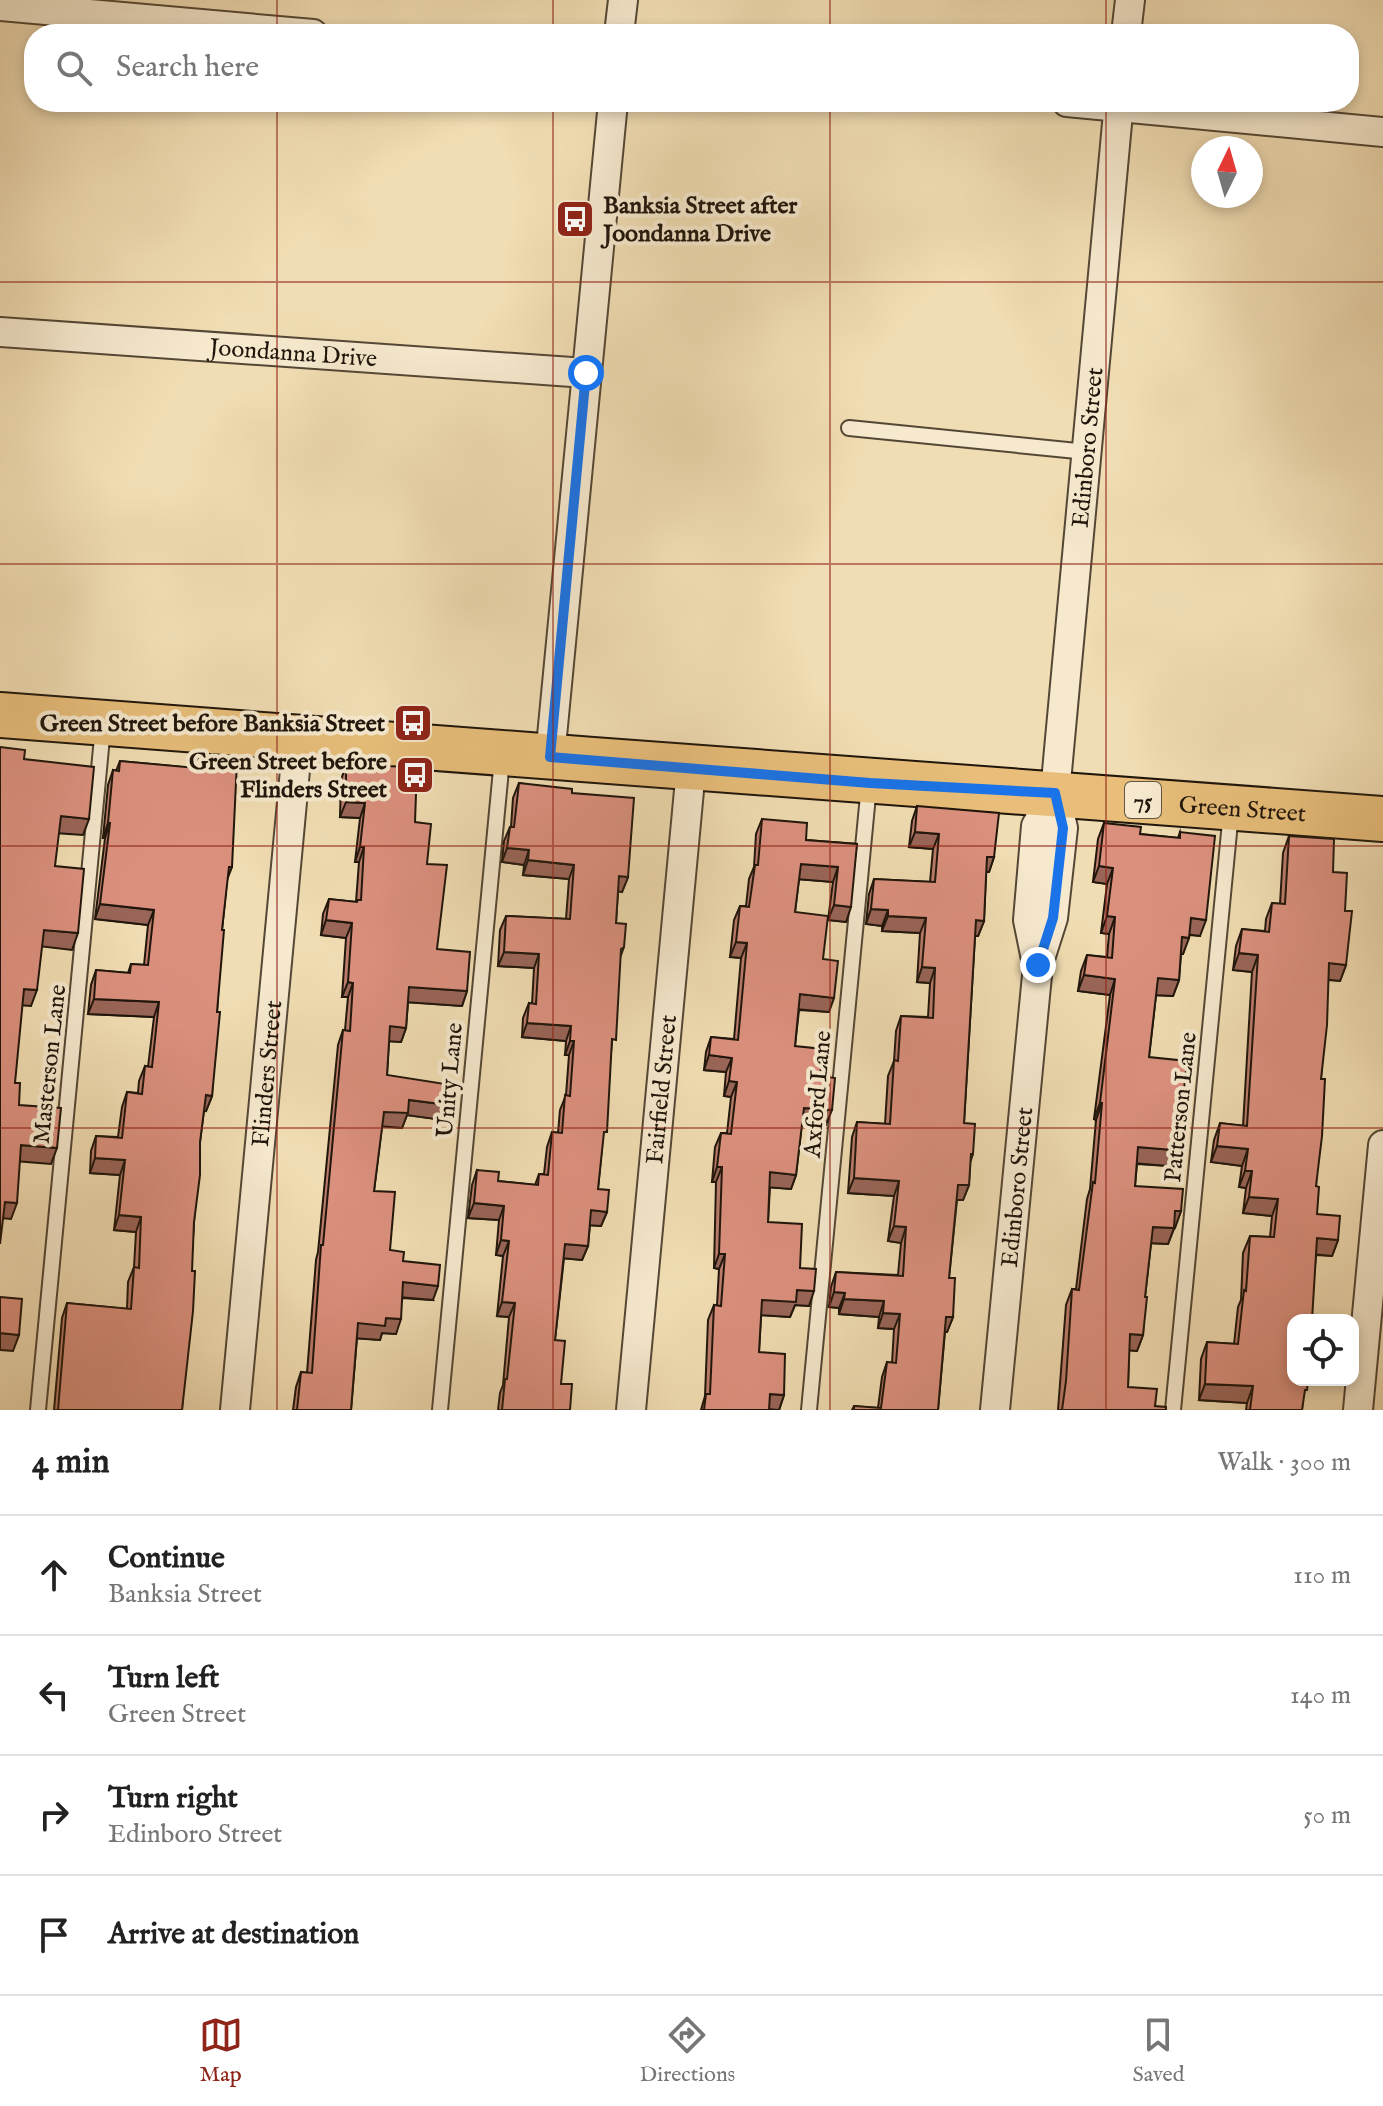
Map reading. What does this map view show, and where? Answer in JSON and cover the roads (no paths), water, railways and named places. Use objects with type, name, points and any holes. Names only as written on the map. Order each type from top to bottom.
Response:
[{"type":"main road","name":"Green Street","points":[[0,715],[870,783],[1055,793],[1383,819]]},
{"type":"street","points":[[620,24],[623,0]]},
{"type":"street","points":[[1127,24],[1130,0]]},
{"type":"street","points":[[0,6],[201,24]]},
{"type":"street","points":[[550,757],[612,112]]},
{"type":"street","name":"Edinboro Street","points":[[995,1410],[1038,965],[1028,920],[1036,826],[1055,793],[1118,112]]},
{"type":"street","points":[[1194,112],[1383,132]]},
{"type":"street","name":"Joondanna Drive","points":[[0,332],[586,373]]},
{"type":"street","name":"Flinders Street","points":[[235,1410],[298,738]]},
{"type":"street","name":"Fairfield Street","points":[[631,1410],[691,769]]},
{"type":"street","points":[[1358,1410],[1383,1145]]},
{"type":"lane","points":[[849,428],[1087,452]]},
{"type":"lane","name":"Masterson Lane","points":[[38,1410],[104,723]]},
{"type":"lane","name":"Unity Lane","points":[[440,1410],[503,754]]},
{"type":"lane","name":"Axford Lane","points":[[809,1410],[870,783]]},
{"type":"lane","name":"Patterson Lane","points":[[1173,1410],[1231,808]]},
{"type":"place","name":"Banksia Street after Joondanna Drive","points":[[575,219]]},
{"type":"place","name":"Green Street before Banksia Street","points":[[413,723]]},
{"type":"place","name":"Green Street before Flinders Street","points":[[415,775]]}]
